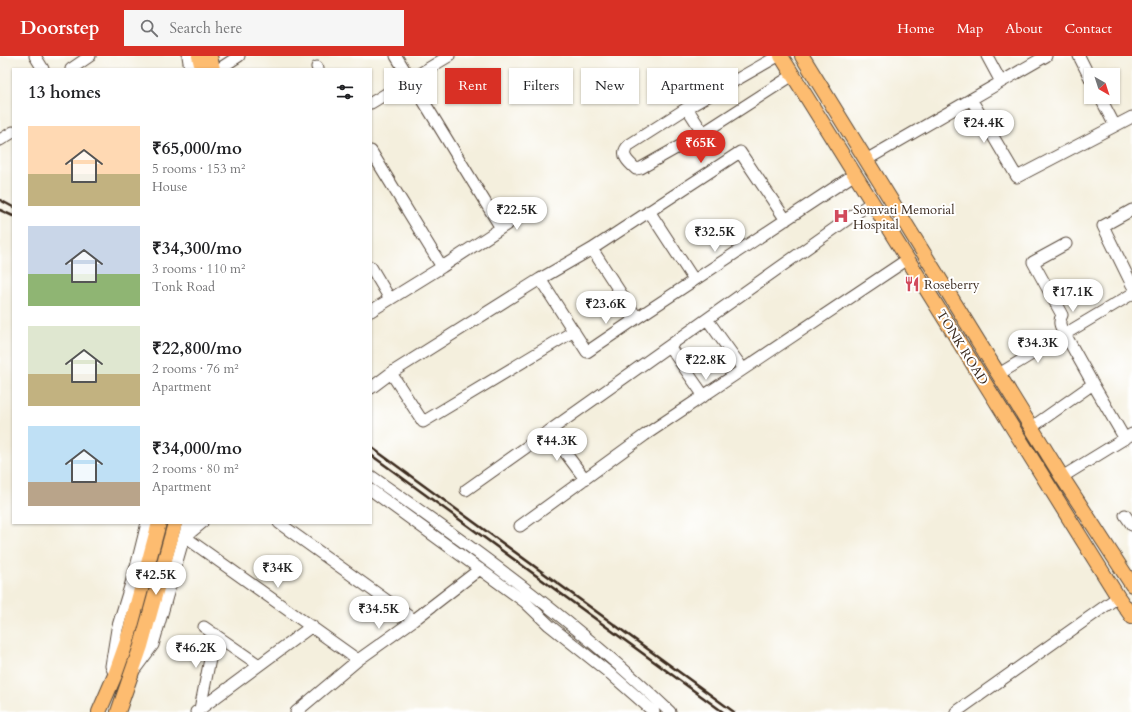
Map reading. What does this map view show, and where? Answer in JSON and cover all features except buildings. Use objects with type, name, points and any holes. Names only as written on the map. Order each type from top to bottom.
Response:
[{"type":"main road","points":[[199,56],[202,68]]},
{"type":"main road","points":[[210,56],[213,68]]},
{"type":"main road","name":"TONK ROAD","points":[[781,56],[1118,597],[1132,617]]},
{"type":"main road","name":"TONK ROAD","points":[[802,56],[1062,476],[1130,578]]},
{"type":"main road","points":[[99,712],[115,675],[127,641],[159,524]]},
{"type":"main road","points":[[118,712],[142,646],[175,524]]},
{"type":"street","points":[[35,56],[42,68]]},
{"type":"street","points":[[72,68],[90,56]]},
{"type":"street","points":[[188,56],[190,68]]},
{"type":"street","points":[[396,56],[403,68]]},
{"type":"street","points":[[430,68],[449,56]]},
{"type":"street","points":[[778,56],[687,108],[629,145],[625,148],[624,153],[626,157],[636,169],[641,168],[703,133],[793,75]]},
{"type":"street","points":[[987,56],[1001,82]]},
{"type":"street","points":[[866,160],[1046,56]]},
{"type":"street","points":[[1079,56],[1085,68]]},
{"type":"street","points":[[221,68],[233,61]]},
{"type":"street","points":[[372,102],[384,95]]},
{"type":"street","points":[[971,99],[1017,177],[1132,118]]},
{"type":"street","points":[[425,104],[501,228]]},
{"type":"street","points":[[1104,104],[1115,126]]},
{"type":"street","points":[[687,108],[703,133]]},
{"type":"street","points":[[0,140],[12,133]]},
{"type":"street","points":[[372,387],[540,279],[592,249],[740,152],[786,220]]},
{"type":"street","points":[[372,153],[442,267]]},
{"type":"street","points":[[540,279],[587,352],[855,174]]},
{"type":"street","points":[[466,490],[872,202]]},
{"type":"street","points":[[1132,210],[1103,226],[1132,285]]},
{"type":"street","points":[[649,211],[694,280]]},
{"type":"street","points":[[372,310],[442,267],[521,215]]},
{"type":"street","points":[[1062,476],[1128,436],[1093,384],[1060,327],[1059,320],[1062,315],[1033,262],[1066,244]]},
{"type":"street","points":[[592,249],[637,318]]},
{"type":"street","points":[[520,526],[645,435],[908,259]]},
{"type":"street","points":[[372,269],[390,298]]},
{"type":"street","points":[[999,374],[1132,294]]},
{"type":"street","points":[[707,319],[743,369]]},
{"type":"street","points":[[391,374],[423,422],[574,331]]},
{"type":"street","points":[[669,346],[704,396]]},
{"type":"street","points":[[1032,427],[1093,384]]},
{"type":"street","points":[[549,431],[585,479]]},
{"type":"street","points":[[372,477],[557,612],[617,663],[652,708]]},
{"type":"street","points":[[372,491],[525,602],[549,625],[652,708],[670,712]]},
{"type":"street","points":[[1125,515],[1132,525]]},
{"type":"street","points":[[115,675],[111,666],[117,629],[136,567],[147,524]]},
{"type":"street","points":[[132,674],[153,645],[188,524]]},
{"type":"street","points":[[185,537],[201,524]]},
{"type":"street","points":[[280,524],[414,620]]},
{"type":"street","points":[[185,537],[358,660]]},
{"type":"street","points":[[296,712],[358,660],[414,620],[480,569]]},
{"type":"street","points":[[956,712],[1118,597]]},
{"type":"street","points":[[198,710],[312,626]]},
{"type":"street","points":[[204,627],[259,665]]},
{"type":"street","points":[[198,710],[215,634]]},
{"type":"railway","points":[[0,200],[12,206]]},
{"type":"railway","points":[[0,210],[12,216]]},
{"type":"railway","points":[[372,448],[734,712]]},
{"type":"railway","points":[[372,456],[723,712]]},
{"type":"place","name":"Somvati Memorial Hospital","points":[[841,216]]},
{"type":"place","name":"Roseberry","points":[[912,284]]}]
